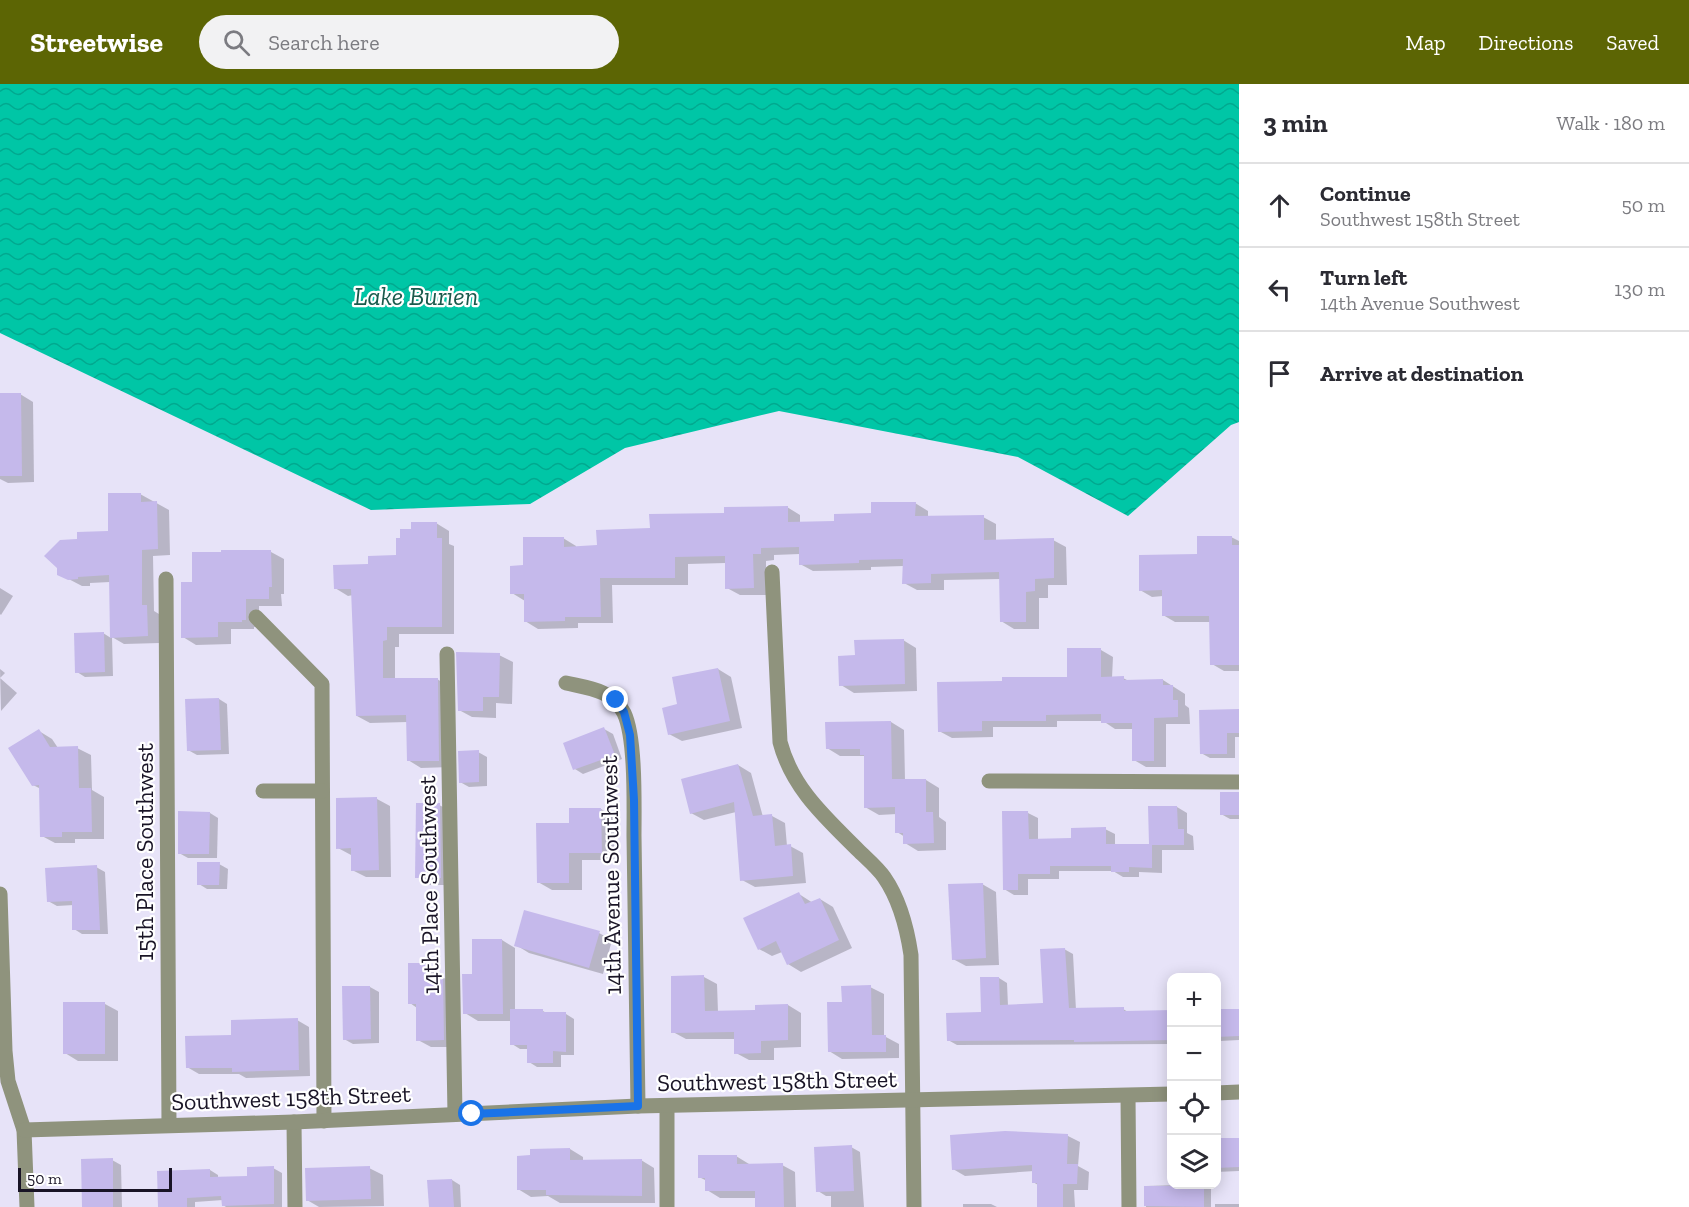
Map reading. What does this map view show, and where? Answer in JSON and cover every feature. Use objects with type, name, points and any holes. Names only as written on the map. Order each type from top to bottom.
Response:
[{"type":"street","points":[[772,572],[779,731],[785,761],[794,779],[811,801],[883,876],[895,897],[908,934],[911,955],[914,1207]]},
{"type":"street","name":"15th Place Southwest","points":[[166,579],[168,1125]]},
{"type":"street","points":[[256,617],[322,684],[324,1120]]},
{"type":"street","name":"14th Place Southwest","points":[[447,654],[455,1114]]},
{"type":"street","name":"14th Avenue Southwest","points":[[566,682],[606,693],[616,700],[624,712],[630,735],[634,800],[638,1106]]},
{"type":"street","points":[[989,781],[1239,782]]},
{"type":"street","points":[[263,791],[322,791]]},
{"type":"street","points":[[0,894],[4,1051],[8,1081],[24,1131],[27,1207]]},
{"type":"street","points":[[1221,1093],[1239,1092]]},
{"type":"street","name":"Southwest 158th Street","points":[[24,1131],[294,1122],[638,1106],[1167,1095]]},
{"type":"street","points":[[1128,1096],[1129,1207]]},
{"type":"street","points":[[667,1106],[667,1207]]},
{"type":"street","points":[[294,1122],[295,1207]]},
{"type":"water","name":"Lake Burien","points":[[0,84],[1239,84],[1239,422],[1231,425],[1128,516],[1018,457],[779,411],[625,448],[530,504],[371,510],[0,333]]},
{"type":"building","points":[[0,393],[21,393],[22,476],[0,476]]},
{"type":"building","points":[[108,493],[141,493],[141,502],[157,501],[158,549],[142,550],[142,605],[147,605],[148,636],[110,638],[109,575],[68,580],[57,575],[57,568],[44,556],[60,540],[77,539],[77,532],[108,531]]},
{"type":"building","points":[[871,502],[916,502],[915,516],[984,515],[984,540],[1054,538],[1054,578],[1035,579],[1035,591],[1026,592],[1026,622],[1000,622],[999,572],[931,574],[931,583],[902,584],[903,559],[799,565],[799,547],[761,548],[761,554],[753,554],[754,588],[725,589],[725,556],[675,557],[675,578],[600,578],[601,617],[565,617],[565,621],[524,622],[524,594],[510,594],[510,566],[523,565],[523,537],[564,537],[564,547],[597,545],[596,530],[650,528],[649,514],[724,513],[724,507],[788,506],[788,522],[834,521],[834,514],[871,513]]},
{"type":"building","points":[[411,522],[437,522],[437,538],[442,538],[442,627],[387,627],[387,640],[383,641],[383,678],[438,678],[439,761],[407,761],[406,715],[356,716],[351,589],[334,589],[333,565],[368,564],[368,556],[396,555],[396,538],[400,538],[400,529],[411,529]]},
{"type":"building","points":[[1197,536],[1232,536],[1232,545],[1239,545],[1239,665],[1210,665],[1209,616],[1162,616],[1162,590],[1139,591],[1139,555],[1197,554]]},
{"type":"building","points":[[221,550],[271,550],[272,587],[269,587],[269,599],[246,599],[246,620],[218,622],[218,637],[181,638],[181,582],[192,582],[192,552],[221,552]]},
{"type":"building","points":[[104,632],[105,672],[75,673],[74,633]]},
{"type":"building","points":[[904,639],[905,684],[839,686],[838,656],[855,655],[854,640]]},
{"type":"building","points":[[1067,648],[1101,648],[1101,677],[1124,676],[1124,680],[1163,679],[1163,685],[1173,685],[1173,700],[1178,700],[1178,717],[1154,718],[1154,761],[1132,761],[1132,723],[1101,723],[1101,714],[1046,715],[1046,721],[982,721],[982,731],[938,732],[937,682],[1002,681],[1002,677],[1067,677]]},
{"type":"building","points":[[456,652],[500,653],[499,697],[483,697],[483,711],[458,711]]},
{"type":"building","points":[[718,668],[730,721],[668,735],[662,708],[677,704],[672,677]]},
{"type":"building","points":[[219,698],[221,750],[187,751],[185,699]]},
{"type":"building","points":[[1239,709],[1239,733],[1227,733],[1227,754],[1200,754],[1199,710]]},
{"type":"building","points":[[891,721],[892,779],[926,779],[926,812],[933,812],[934,843],[903,844],[903,833],[895,833],[895,807],[864,808],[864,755],[860,755],[860,749],[826,749],[825,722]]},
{"type":"building","points":[[604,727],[615,755],[573,770],[563,743]]},
{"type":"building","points":[[39,729],[50,747],[78,746],[79,788],[91,788],[92,832],[62,832],[62,837],[40,837],[39,785],[32,786],[8,748]]},
{"type":"building","points":[[479,750],[479,782],[459,783],[458,751]]},
{"type":"building","points":[[738,764],[753,816],[772,814],[775,846],[791,844],[793,876],[740,881],[734,802],[690,814],[681,779]]},
{"type":"building","points":[[1220,792],[1239,792],[1239,815],[1220,815]]},
{"type":"building","points":[[377,797],[379,870],[351,871],[351,848],[336,849],[336,798]]},
{"type":"building","points":[[416,803],[440,803],[441,878],[415,878]]},
{"type":"building","points":[[1148,806],[1177,806],[1178,829],[1184,829],[1184,845],[1152,845],[1152,868],[1129,867],[1129,872],[1111,872],[1111,866],[1050,866],[1050,874],[1018,874],[1018,890],[1003,890],[1002,811],[1028,811],[1029,839],[1071,838],[1071,828],[1106,827],[1106,844],[1149,844]]},
{"type":"building","points":[[569,808],[601,808],[602,853],[569,853],[569,883],[537,883],[536,823],[569,823]]},
{"type":"building","points":[[178,811],[210,812],[209,854],[178,854]]},
{"type":"building","points":[[197,862],[220,862],[219,885],[197,885]]},
{"type":"building","points":[[97,865],[100,930],[72,930],[72,901],[47,902],[45,868]]},
{"type":"building","points":[[983,883],[986,958],[952,960],[948,884]]},
{"type":"building","points":[[799,892],[805,904],[820,898],[839,940],[787,965],[776,941],[758,950],[743,918]]},
{"type":"building","points":[[524,910],[600,931],[589,968],[514,946]]},
{"type":"building","points":[[472,939],[502,939],[503,1014],[463,1014],[462,974],[472,974]]},
{"type":"building","points":[[1065,948],[1069,1008],[1124,1007],[1124,1011],[1167,1010],[1167,1040],[947,1041],[946,1013],[981,1012],[980,977],[999,977],[1000,1005],[1043,1003],[1040,949]]},
{"type":"building","points":[[408,963],[427,963],[427,975],[443,974],[444,1040],[416,1041],[416,1004],[408,1004]]},
{"type":"building","points":[[704,975],[705,1011],[755,1010],[755,1005],[788,1004],[788,1040],[761,1041],[761,1053],[734,1054],[734,1032],[671,1033],[671,976]]},
{"type":"building","points":[[871,985],[872,1035],[886,1035],[886,1052],[828,1052],[827,1002],[842,1002],[841,986]]},
{"type":"building","points":[[342,986],[370,986],[371,1039],[343,1040]]},
{"type":"building","points":[[63,1002],[105,1002],[105,1054],[63,1054]]},
{"type":"building","points":[[510,1009],[566,1012],[566,1052],[553,1051],[553,1063],[527,1063],[527,1045],[510,1045]]},
{"type":"building","points":[[1221,1009],[1239,1009],[1239,1036],[1221,1037]]},
{"type":"building","points":[[298,1018],[299,1070],[232,1072],[232,1068],[186,1068],[185,1036],[231,1035],[231,1020]]},
{"type":"building","points":[[1005,1131],[1068,1134],[1067,1164],[1078,1164],[1077,1184],[1063,1184],[1063,1207],[1037,1207],[1037,1183],[1032,1183],[1032,1165],[952,1170],[950,1135]]},
{"type":"building","points":[[1221,1138],[1239,1138],[1239,1167],[1221,1168]]},
{"type":"building","points":[[852,1145],[854,1191],[816,1192],[814,1147]]},
{"type":"building","points":[[570,1148],[570,1160],[642,1159],[642,1196],[546,1195],[546,1190],[517,1190],[517,1156],[530,1155],[530,1149]]},
{"type":"building","points":[[698,1155],[737,1155],[737,1164],[783,1163],[784,1207],[755,1207],[755,1191],[705,1191],[705,1178],[698,1178]]},
{"type":"building","points":[[113,1158],[113,1207],[82,1207],[81,1159]]},
{"type":"building","points":[[274,1166],[274,1204],[222,1206],[221,1196],[187,1198],[187,1207],[158,1207],[157,1171],[210,1169],[210,1177],[247,1176],[247,1167]]},
{"type":"building","points":[[370,1166],[371,1199],[306,1201],[305,1168]]},
{"type":"building","points":[[452,1179],[454,1207],[429,1207],[427,1180]]},
{"type":"building","points":[[1144,1186],[1167,1186],[1167,1189],[1204,1189],[1204,1207],[1144,1206]]},
{"type":"route","points":[[472,1114],[638,1106],[634,800],[630,735],[624,712],[616,700]]}]
